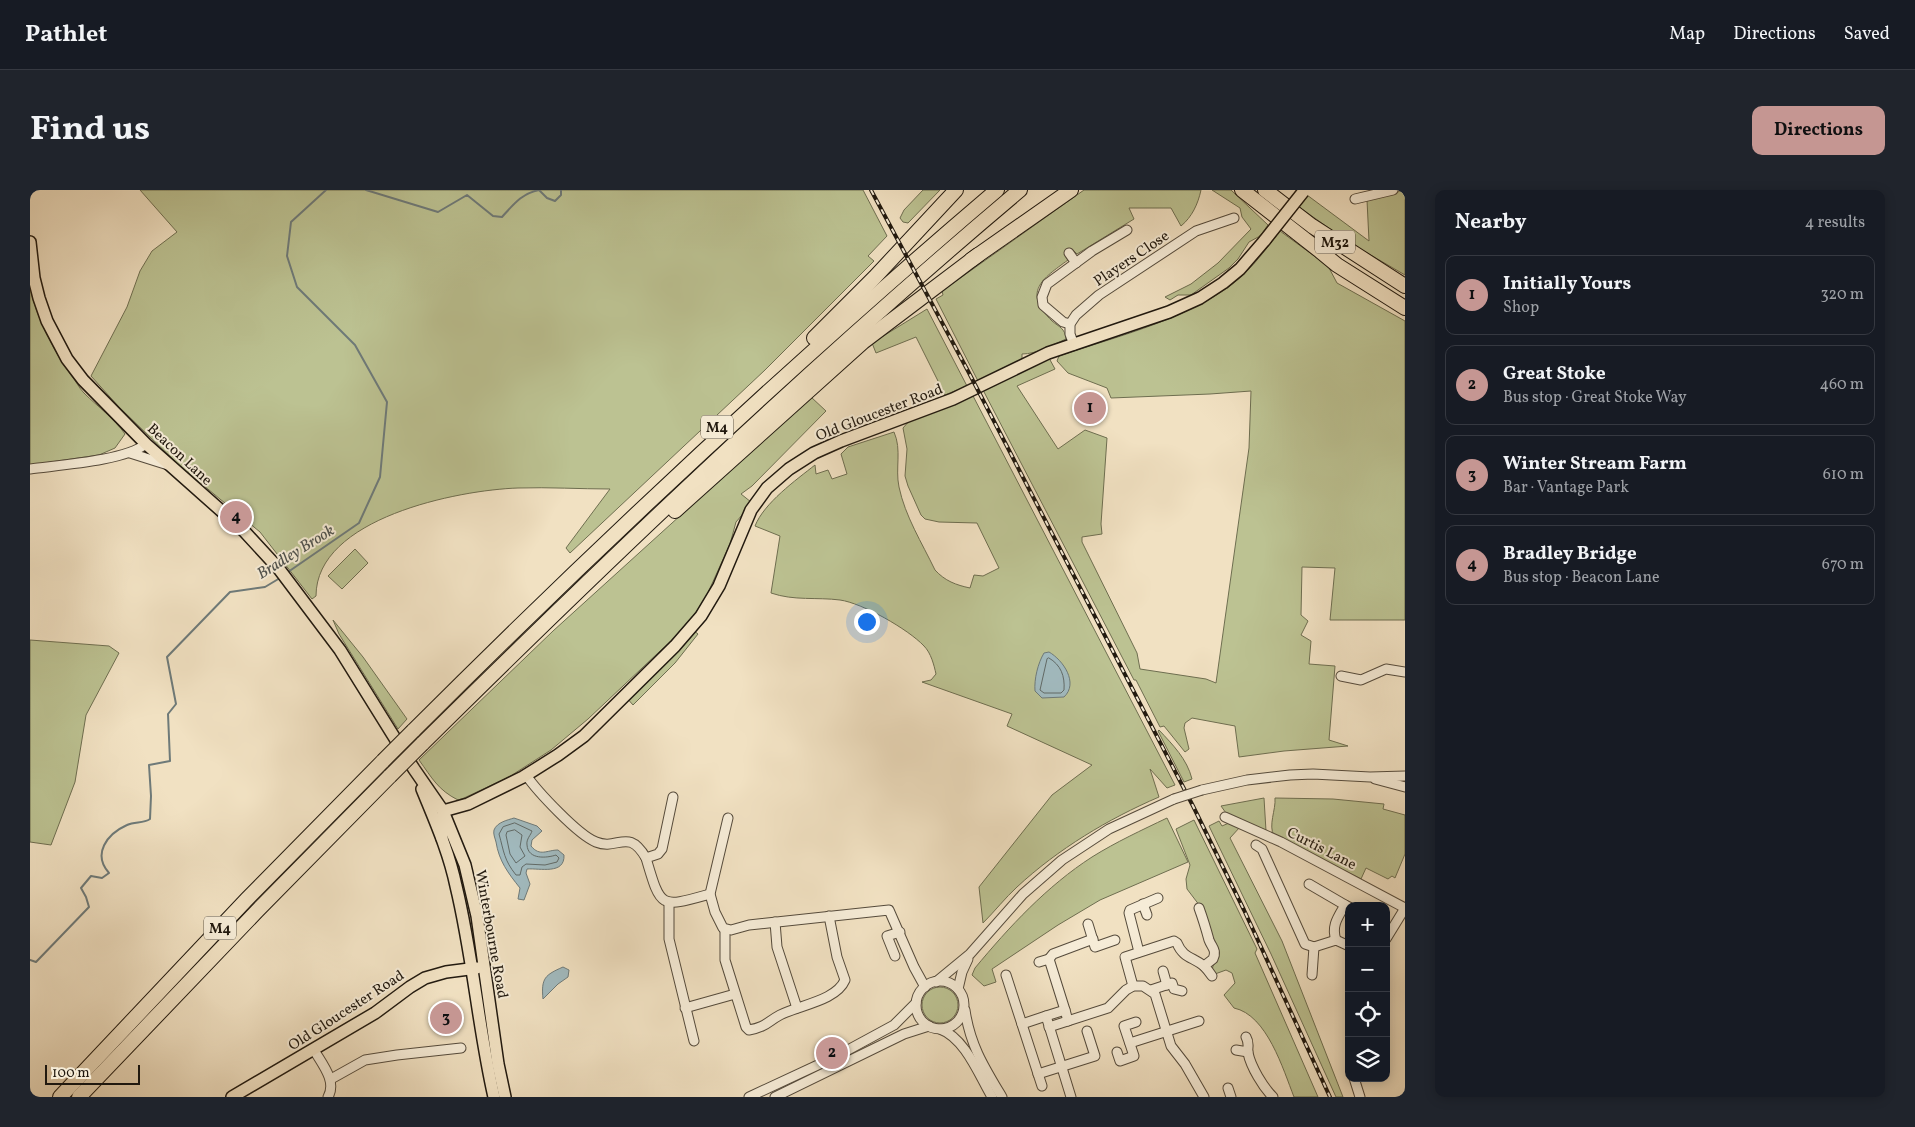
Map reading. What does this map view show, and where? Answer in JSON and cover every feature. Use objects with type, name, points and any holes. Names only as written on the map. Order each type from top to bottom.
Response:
[{"type":"highway","name":"M4","points":[[479,665],[508,628],[632,508],[841,312],[956,190]]},
{"type":"highway","name":"M4","points":[[60,1097],[227,921],[479,665],[749,409],[857,311],[997,190]]},
{"type":"highway","name":"M4","points":[[79,1097],[263,904],[533,634],[780,401],[925,270],[1020,190]]},
{"type":"highway","name":"M4","points":[[780,401],[823,371],[897,311],[1071,190]]},
{"type":"highway","name":"M32","points":[[1242,190],[1337,266],[1405,308]]},
{"type":"highway","name":"M32","points":[[1265,190],[1319,231],[1405,286]]},
{"type":"highway","name":"M32","points":[[1320,251],[1405,301]]},
{"type":"highway","name":"M4","points":[[533,634],[572,606],[863,342],[978,255]]},
{"type":"main road","name":"Old Gloucester Road","points":[[443,810],[468,804],[526,775],[584,736],[689,631],[701,616],[719,586],[751,510],[768,488],[790,470],[814,453],[953,399],[1024,363],[1161,315],[1200,298],[1240,269],[1304,191]]},
{"type":"main road","name":"Beacon Lane","points":[[30,242],[34,278],[47,321],[60,346],[83,380],[146,444],[244,532],[279,569],[340,650],[414,769]]},
{"type":"main road","name":"Winterbourne Road","points":[[414,769],[443,810],[465,865],[477,916],[498,1064],[505,1097]]},
{"type":"main road","name":"Winterbourne Road","points":[[414,769],[442,838],[456,884],[494,1097]]},
{"type":"main road","name":"Old Gloucester Road","points":[[451,829],[458,814],[468,804]]},
{"type":"main road","points":[[442,838],[443,810]]},
{"type":"main road","name":"Old Gloucester Road","points":[[232,1097],[375,1013],[410,986],[425,978],[446,972],[484,967]]},
{"type":"street","points":[[1355,199],[1393,190]]},
{"type":"street","name":"Players Close","points":[[1070,324],[1076,315],[1099,295],[1196,231],[1234,218]]},
{"type":"street","points":[[1074,345],[1070,334],[1070,324],[1063,322],[1046,308],[1042,297],[1050,281],[1127,230]]},
{"type":"street","points":[[1069,253],[1076,263]]},
{"type":"street","points":[[30,469],[130,453],[146,444]]},
{"type":"street","points":[[130,453],[168,465]]},
{"type":"street","points":[[1341,676],[1361,680],[1386,668],[1405,672]]},
{"type":"street","points":[[749,1097],[894,1026],[916,1003],[919,994],[925,987],[936,982],[970,954],[1013,905],[1042,876],[1062,860],[1109,829],[1174,798],[1246,780],[1313,774],[1370,777],[1405,776]]},
{"type":"street","points":[[526,775],[550,803],[586,836],[604,844],[628,841],[640,849],[646,858],[658,894],[669,902],[677,903],[710,894]]},
{"type":"street","points":[[1370,777],[1405,787]]},
{"type":"street","points":[[646,858],[658,854],[662,850],[673,797]]},
{"type":"street","name":"Curtis Lane","points":[[1226,817],[1281,842],[1405,908]]},
{"type":"street","points":[[728,818],[710,894],[715,912],[725,929],[725,960],[746,1027],[749,1030],[770,1023],[779,1015],[815,1002],[842,987],[845,980],[837,957],[830,916]]},
{"type":"street","points":[[1256,845],[1262,849],[1305,944],[1314,947],[1336,940],[1345,944]]},
{"type":"street","points":[[1309,884],[1345,905]]},
{"type":"street","points":[[1139,952],[1129,913],[1132,909],[1158,898]]},
{"type":"street","points":[[669,902],[669,939],[694,1041]]},
{"type":"street","points":[[1143,904],[1147,914]]},
{"type":"street","points":[[1199,908],[1215,954],[1213,959],[1204,966]]},
{"type":"street","points":[[1390,932],[1405,908]]},
{"type":"street","points":[[1336,940],[1333,932],[1335,922],[1345,909]]},
{"type":"street","points":[[725,929],[731,930],[749,925],[889,910],[925,987]]},
{"type":"street","points":[[1194,923],[1203,920]]},
{"type":"street","points":[[775,922],[777,947],[797,1008]]},
{"type":"street","points":[[1088,924],[1095,947],[1115,940]]},
{"type":"street","points":[[895,956],[887,931],[900,932]]},
{"type":"street","points":[[1068,1021],[1049,962],[1053,954],[1093,939]]},
{"type":"street","points":[[1133,986],[1124,959],[1127,956],[1175,941],[1184,955],[1204,966],[1212,976]]},
{"type":"street","points":[[1312,975],[1314,947]]},
{"type":"street","points":[[958,989],[962,972],[970,954]]},
{"type":"street","points":[[1039,962],[1049,962]]},
{"type":"street","points":[[1162,971],[1167,985]]},
{"type":"street","points":[[1006,975],[1042,1086]]},
{"type":"street","points":[[936,982],[947,982],[958,989],[964,1000],[967,1027],[972,1044],[1002,1097]]},
{"type":"street","points":[[1151,990],[1172,983],[1174,989],[1182,991]]},
{"type":"street","points":[[1049,1027],[1108,1008],[1126,990],[1133,986],[1143,986],[1155,994],[1171,1046],[1185,1064],[1204,1097]]},
{"type":"street","points":[[686,1008],[736,994]]},
{"type":"street","points":[[916,1003],[919,1017],[929,1026],[948,1032],[961,1044],[992,1097]]},
{"type":"street","points":[[940,1029],[954,1025],[960,1018],[964,1008]]},
{"type":"street","points":[[1022,1024],[1065,1010]]},
{"type":"street","points":[[1046,1016],[1072,1097]]},
{"type":"street","points":[[1130,1043],[1198,1020]]},
{"type":"street","points":[[1117,1052],[1120,1061],[1134,1056],[1124,1026],[1136,1022]]},
{"type":"street","points":[[778,1096],[904,1034],[929,1026]]},
{"type":"street","points":[[1038,1074],[1094,1056],[1087,1031]]},
{"type":"street","points":[[1250,1039],[1248,1052],[1254,1067],[1273,1097]]},
{"type":"street","points":[[330,1079],[365,1060],[461,1048]]},
{"type":"street","points":[[314,1050],[330,1079],[332,1087],[328,1097]]},
{"type":"street","points":[[1236,1050],[1248,1052]]},
{"type":"street","points":[[1355,1082],[1360,1097]]},
{"type":"street","points":[[1228,1088],[1231,1097]]},
{"type":"green space","points":[[140,190],[863,190],[887,236],[868,256],[874,261],[765,370],[570,553],[566,548],[610,489],[518,488],[461,495],[428,502],[394,514],[364,528],[339,546],[322,569],[316,596],[312,599],[260,532],[180,466],[119,407],[91,376],[127,307],[140,271],[152,251],[177,232]]},
{"type":"green space","points":[[923,190],[940,190],[908,223],[903,222],[900,218],[904,210]]},
{"type":"green space","points":[[1084,190],[1201,190],[1194,210],[1181,226],[1171,208],[1129,208],[1134,219],[1077,254],[1072,249],[1064,254],[1068,260],[1050,273],[1039,287],[1037,294],[1038,302],[1043,311],[1063,330],[1066,339],[1039,351],[1022,354],[1022,359],[978,381],[936,299],[943,295],[942,291]]},
{"type":"green space","points":[[1212,190],[1231,190],[1268,225],[1260,236],[1249,242],[1238,259],[1229,268],[1191,295],[1178,295],[1170,300],[1165,297],[1191,284],[1218,263],[1251,229],[1242,217],[1240,208]]},
{"type":"green space","points":[[1405,190],[1405,275],[1350,243],[1299,207],[1307,195],[1369,241],[1367,200]]},
{"type":"green space","points":[[1280,231],[1328,266],[1337,283],[1405,321],[1405,620],[1330,620],[1335,568],[1302,567],[1301,615],[1308,621],[1301,635],[1311,641],[1309,664],[1335,666],[1329,740],[1348,746],[1239,757],[1235,726],[1192,718],[1185,723],[1184,728],[1189,749],[1185,752],[1164,726],[1160,727],[983,390],[1049,358],[1055,369],[1017,386],[1058,449],[1085,430],[1107,438],[1101,524],[1102,534],[1082,537],[1082,542],[1137,653],[1140,669],[1206,679],[1216,683],[1249,448],[1251,391],[1111,398],[1107,388],[1068,373],[1057,361],[1059,356],[1156,324],[1203,303],[1225,290],[1243,275]]},
{"type":"green space","points":[[30,288],[41,323],[64,365],[82,391],[125,434],[115,448],[99,455],[30,465]]},
{"type":"green space","points":[[927,309],[967,386],[945,395],[916,337],[876,353],[872,343]]},
{"type":"green space","points":[[972,394],[1175,785],[1167,788],[1150,769],[1159,797],[1102,825],[1049,860],[1017,887],[983,923],[979,887],[1052,795],[1092,765],[1007,726],[1012,714],[922,682],[931,680],[936,674],[929,652],[917,639],[872,611],[840,600],[797,598],[771,593],[780,536],[755,526],[759,517],[773,501],[815,465],[816,474],[828,470],[832,479],[847,474],[841,454],[848,447],[894,432],[898,446],[899,487],[914,529],[935,570],[951,582],[970,588],[974,575],[983,576],[999,568],[977,523],[939,522],[925,519],[921,515],[905,476],[907,449],[903,428],[910,420]]},
{"type":"green space","points":[[811,397],[826,411],[752,486],[741,494],[751,502],[736,522],[730,544],[706,597],[692,618],[677,635],[588,719],[551,750],[509,777],[464,798],[458,800],[440,788],[419,760],[553,631]]},
{"type":"green space","points":[[355,549],[368,563],[342,589],[328,576]]},
{"type":"green space","points":[[333,620],[363,657],[407,719],[398,729],[339,634]]},
{"type":"green space","points":[[693,630],[698,634],[675,663],[633,705],[626,697]]},
{"type":"green space","points":[[30,640],[109,646],[119,653],[86,715],[75,782],[51,845],[30,842]]},
{"type":"green space","points":[[1159,730],[1183,759],[1192,779],[1184,782]]},
{"type":"green space","points":[[1264,798],[1266,831],[1226,813],[1221,806]]},
{"type":"green space","points":[[1275,798],[1333,799],[1384,804],[1383,809],[1405,815],[1405,854],[1395,878],[1392,876],[1388,879],[1366,868],[1361,879],[1274,836],[1272,822]]},
{"type":"green space","points":[[1167,818],[1188,862],[1100,900],[1058,925],[992,969],[996,982],[984,986],[972,975],[975,968],[1001,937],[1044,894],[1075,868],[1129,836]]},
{"type":"green space","points":[[1194,820],[1257,949],[1255,953],[1318,1097],[1294,1097],[1279,1058],[1265,1032],[1246,1013],[1234,1008],[1224,995],[1235,983],[1232,973],[1226,970],[1215,974],[1212,970],[1219,957],[1203,910],[1187,889],[1186,879],[1190,865],[1176,829]]},
{"type":"green space","points":[[1219,821],[1222,826],[1229,823],[1240,827],[1230,838],[1282,941],[1343,1097],[1336,1097],[1271,954],[1209,826]]},
{"type":"green space","points":[[940,987],[947,988],[953,992],[957,998],[957,1012],[953,1018],[947,1022],[940,1023],[933,1022],[927,1018],[923,1012],[922,1005],[923,998],[927,992],[933,988]]},
{"type":"water","points":[[1049,652],[1064,666],[1070,679],[1068,691],[1064,697],[1042,698],[1035,691],[1040,661],[1044,653]]},
{"type":"water","points":[[514,818],[537,826],[542,831],[532,840],[531,846],[534,849],[541,852],[558,850],[564,855],[563,861],[556,868],[527,869],[526,873],[530,884],[524,900],[518,899],[520,888],[502,861],[494,834],[495,827]]},
{"type":"water","points":[[563,967],[569,970],[568,977],[543,999],[543,986],[546,978],[552,972]]},
{"type":"waterway","name":"Bradley Brook","points":[[288,572],[359,523],[380,477],[387,402],[355,345],[297,287],[287,256],[291,222],[326,190]]},
{"type":"waterway","name":"Bradley Brook","points":[[366,190],[438,212],[467,195],[493,216],[502,217],[518,200],[528,194],[539,190],[547,198],[555,201],[561,195],[561,190]]},
{"type":"waterway","name":"Bradley Brook","points":[[30,960],[36,962],[89,907],[81,888],[91,876],[102,878],[109,873],[102,859],[104,845],[108,839],[127,825],[150,819],[149,765],[170,761],[168,714],[176,704],[167,657],[230,592],[265,587],[280,578]]},
{"type":"railway","points":[[871,190],[968,371],[1193,806],[1244,910],[1330,1097]]},
{"type":"place","name":"Initially Yours","points":[[1090,408]]},
{"type":"place","name":"Bradley Bridge","points":[[236,517]]},
{"type":"place","name":"Winter Stream Farm","points":[[446,1018]]},
{"type":"place","name":"Great Stoke","points":[[832,1053]]}]
